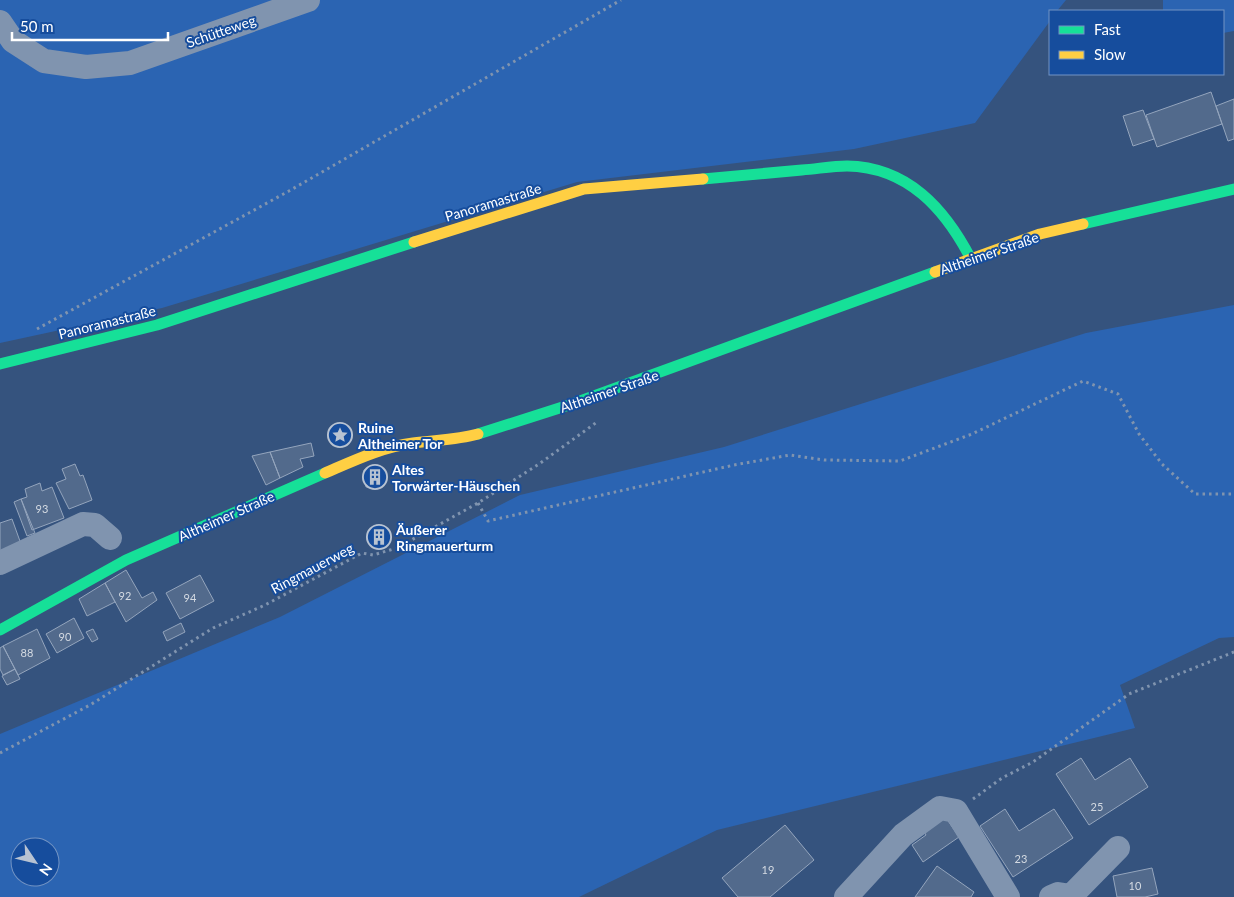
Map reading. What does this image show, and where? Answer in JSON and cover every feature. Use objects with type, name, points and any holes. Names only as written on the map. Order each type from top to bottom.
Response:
[{"type":"street","name":"Schütteweg","points":[[0,22],[13,41],[44,61],[86,67],[130,63],[308,0]]},
{"type":"street","name":"Panoramastraße","points":[[0,364],[157,325],[295,279],[584,189],[848,166],[889,174],[922,191],[954,225],[971,258]]},
{"type":"street","name":"Altheimer Straße","points":[[0,630],[126,560],[361,456],[411,443],[464,438],[572,404],[1040,234],[1234,189]]},
{"type":"street","points":[[0,564],[83,524],[95,525],[110,538]]},
{"type":"street","points":[[846,897],[903,835],[940,808],[956,811],[1008,897]]},
{"type":"street","points":[[1065,897],[1118,848]]},
{"type":"path","points":[[35,330],[288,191],[620,0]]},
{"type":"path","points":[[478,503],[488,522],[734,465],[790,455],[824,460],[900,460],[972,434],[1083,381],[1118,394],[1139,434],[1162,464],[1195,494],[1234,494]]},
{"type":"path","name":"Ringmauerweg","points":[[0,753],[90,705],[213,628],[264,605],[362,553],[374,555],[397,548],[478,503],[539,464],[602,419]]},
{"type":"path","points":[[956,811],[1002,778],[1032,762],[1129,694],[1234,652]]},
{"type":"shaded area","points":[[0,0],[1066,0],[1058,10],[1049,10],[1049,22],[975,123],[854,149],[577,182],[162,308],[0,343]]},
{"type":"shaded area","points":[[1163,0],[1234,0],[1234,31],[1224,33],[1224,10],[1163,10]]},
{"type":"shaded area","points":[[1234,305],[1234,637],[1219,638],[1120,685],[1135,728],[717,830],[579,897],[0,897],[0,734],[280,617],[520,495],[724,447],[1086,333]]},
{"type":"building","points":[[1211,92],[1222,124],[1157,147],[1146,115]]},
{"type":"building","points":[[1234,99],[1234,139],[1228,141],[1216,106]]},
{"type":"building","points":[[1143,110],[1154,139],[1133,146],[1123,116]]},
{"type":"building","points":[[311,443],[314,456],[300,459],[303,467],[280,478],[270,452]]},
{"type":"building","points":[[270,452],[280,478],[266,485],[252,456]]},
{"type":"building","points":[[75,464],[80,476],[83,475],[92,500],[69,509],[56,483],[66,479],[62,469]]},
{"type":"building","name":"Altes Torwärter-Häuschen","points":[[384,469],[384,484],[373,484],[373,487],[366,487],[364,470]]},
{"type":"building","points":[[40,483],[42,491],[52,487],[64,518],[32,530],[21,499],[27,497],[25,489]]},
{"type":"building","points":[[21,499],[35,533],[27,536],[14,502]]},
{"type":"building","points":[[12,519],[21,544],[0,553],[0,523]]},
{"type":"building","name":"Äußerer Ringmauerturm","points":[[379,528],[385,531],[388,537],[385,543],[379,546],[373,543],[370,537],[373,531]]},
{"type":"building","points":[[126,570],[142,598],[153,592],[157,600],[126,622],[105,583]]},
{"type":"building","points":[[200,575],[214,601],[180,619],[166,593]]},
{"type":"building","points":[[105,583],[115,602],[87,616],[79,599]]},
{"type":"building","points":[[74,618],[84,638],[57,653],[46,634]]},
{"type":"building","points":[[181,623],[185,632],[167,641],[163,632]]},
{"type":"building","points":[[37,629],[50,658],[18,675],[3,646]]},
{"type":"building","points":[[93,629],[98,639],[92,642],[86,632]]},
{"type":"building","points":[[3,646],[15,669],[3,675],[0,669],[0,648]]},
{"type":"building","points":[[15,669],[20,679],[7,685],[2,676]]},
{"type":"building","points":[[1081,758],[1095,780],[1130,758],[1148,787],[1089,825],[1056,774]]},
{"type":"building","points":[[1005,809],[1019,831],[1054,809],[1073,838],[1013,877],[980,826]]},
{"type":"building","points":[[944,815],[959,837],[923,862],[912,845],[926,835],[923,830]]},
{"type":"building","points":[[785,825],[814,860],[770,897],[738,897],[722,878]]},
{"type":"building","points":[[937,866],[974,892],[971,897],[915,897]]},
{"type":"building","points":[[1152,868],[1158,894],[1145,897],[1117,897],[1113,876]]},
{"type":"traffic: fast","points":[[703,179],[841,166],[869,168],[888,174],[922,194],[949,224],[971,259]]},
{"type":"traffic: fast","points":[[1083,224],[1234,189]]},
{"type":"traffic: fast","points":[[0,364],[157,325],[414,242]]},
{"type":"traffic: fast","points":[[478,434],[572,404],[935,272]]},
{"type":"traffic: fast","points":[[0,630],[126,560],[325,473]]},
{"type":"traffic: slow","points":[[414,242],[584,189],[703,179]]},
{"type":"traffic: slow","points":[[935,272],[1040,234],[1083,224]]},
{"type":"traffic: slow","points":[[325,473],[368,455],[401,445],[454,439],[478,434]]},
{"type":"place","name":"Ruine Altheimer Tor","points":[[340,435]]},
{"type":"place","name":"Altes Torwärter-Häuschen","points":[[375,477]]},
{"type":"place","name":"Äußerer Ringmauerturm","points":[[379,537]]}]
